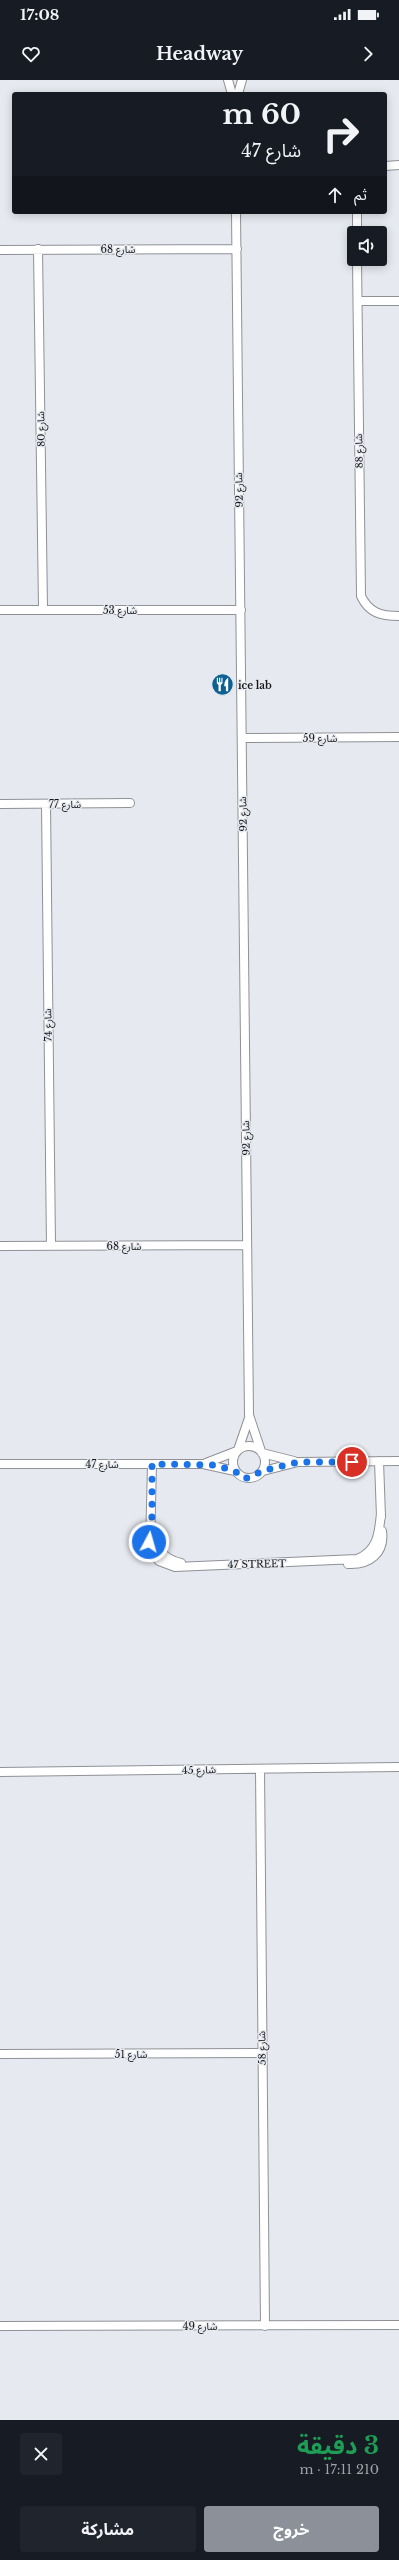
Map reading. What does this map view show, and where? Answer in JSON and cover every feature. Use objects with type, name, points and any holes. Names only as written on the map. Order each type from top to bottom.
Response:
[{"type":"street","points":[[228,80],[231,92]]},
{"type":"street","points":[[239,92],[242,80]]},
{"type":"street","points":[[387,166],[399,165]]},
{"type":"street","name":"شارع 92","points":[[236,214],[249,1415],[238,1450]]},
{"type":"street","points":[[357,214],[357,226]]},
{"type":"street","name":"شارع 68","points":[[0,250],[237,249]]},
{"type":"street","name":"شارع 80","points":[[38,250],[43,609]]},
{"type":"street","name":"شارع 88","points":[[357,266],[361,596],[373,611],[381,615],[399,616]]},
{"type":"street","points":[[358,301],[399,301]]},
{"type":"street","name":"شارع 53","points":[[0,610],[241,610]]},
{"type":"street","name":"شارع 59","points":[[242,738],[399,737]]},
{"type":"street","name":"شارع 77","points":[[0,804],[130,803]]},
{"type":"street","name":"شارع 74","points":[[46,804],[51,1246]]},
{"type":"street","name":"شارع 68","points":[[0,1246],[247,1246]]},
{"type":"street","name":"شارع 92","points":[[249,1415],[262,1452]]},
{"type":"street","points":[[298,1462],[262,1452],[250,1446],[238,1450],[232,1460],[235,1471],[243,1478],[249,1478],[262,1471],[298,1462],[399,1461]]},
{"type":"street","name":"شارع 47","points":[[203,1464],[238,1450]]},
{"type":"street","points":[[262,1452],[265,1462],[262,1471]]},
{"type":"street","name":"47 STREET","points":[[152,1464],[152,1516],[156,1544],[161,1553],[175,1562],[197,1565],[352,1560],[366,1554],[378,1537],[380,1513],[379,1461]]},
{"type":"street","name":"شارع 47","points":[[0,1464],[203,1464],[235,1471]]},
{"type":"street","name":"شارع 45","points":[[0,1772],[399,1768]]},
{"type":"street","name":"شارع 58","points":[[260,1769],[265,2326]]},
{"type":"street","name":"شارع 51","points":[[0,2054],[262,2053]]},
{"type":"street","name":"شارع 49","points":[[0,2326],[399,2325]]},
{"type":"place","name":"ice lab","points":[[222,685]]},
{"type":"route","points":[[149,1542],[152,1516],[152,1464],[214,1465],[235,1471],[243,1478],[254,1478],[262,1471],[298,1462],[352,1462]]}]
